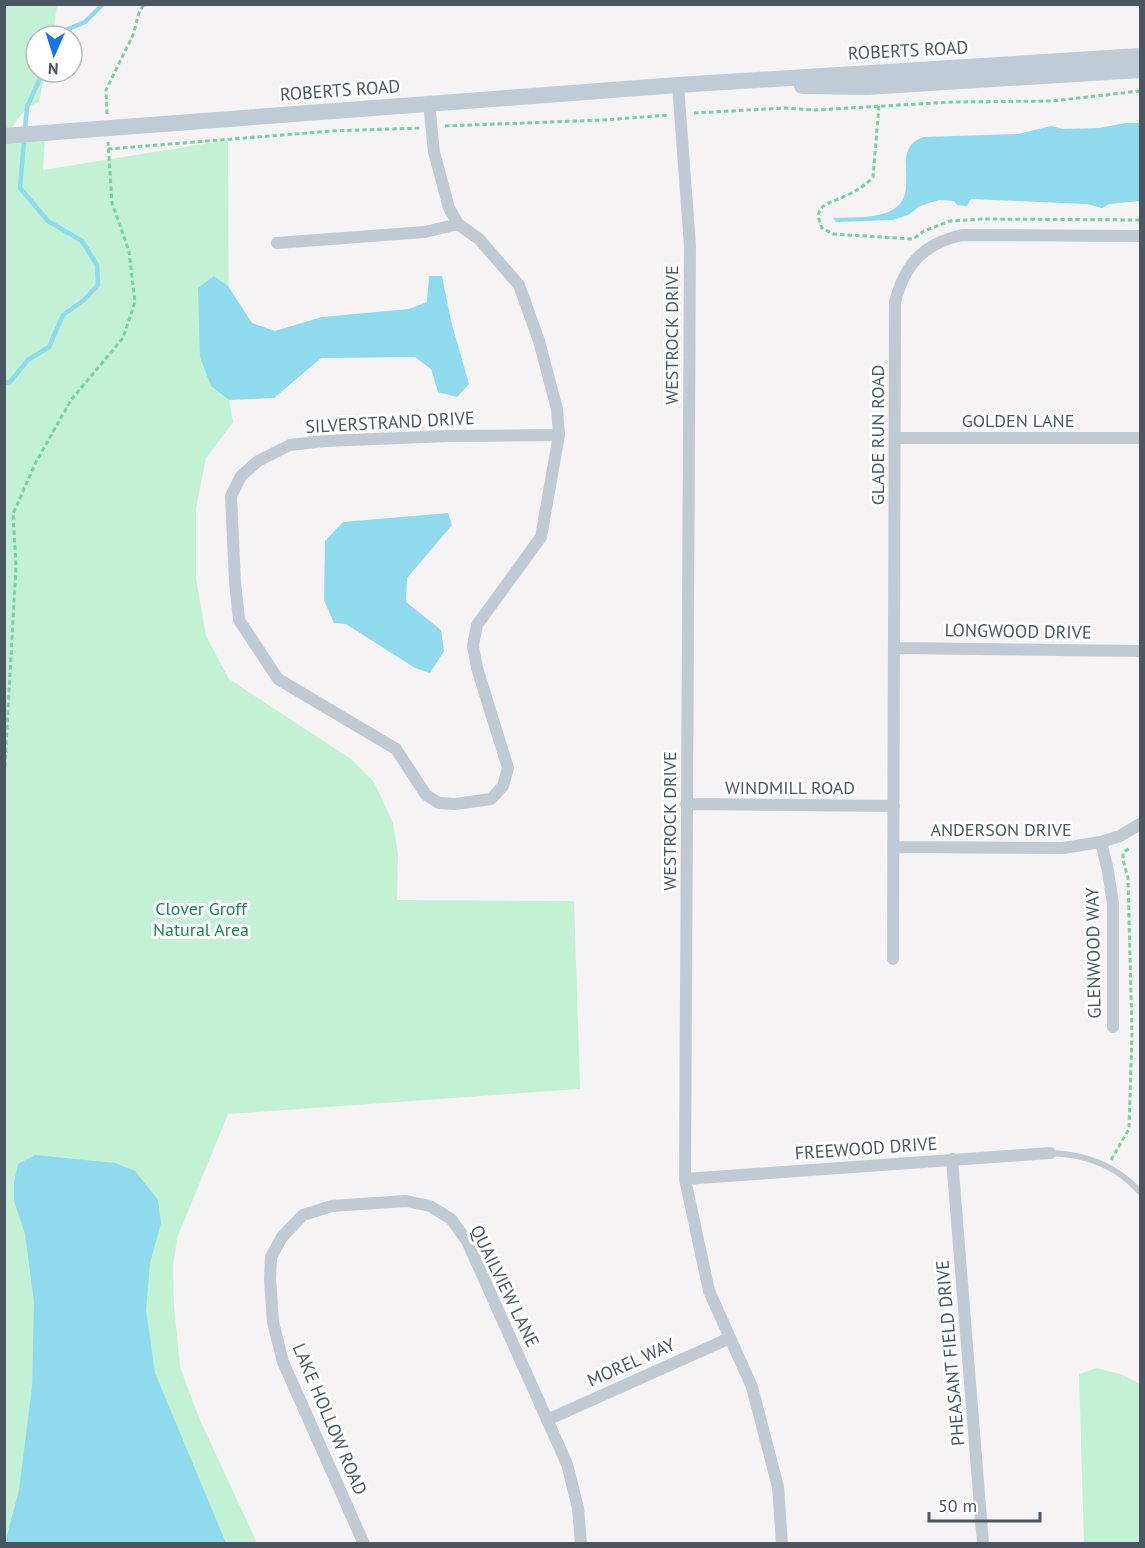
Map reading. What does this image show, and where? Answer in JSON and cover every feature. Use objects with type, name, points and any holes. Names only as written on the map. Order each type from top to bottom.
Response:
[{"type":"main road","name":"ROBERTS ROAD","points":[[17,135],[429,102],[1140,56]]},
{"type":"main road","name":"ROBERTS ROAD","points":[[678,85],[867,87],[1140,70]]},
{"type":"street","name":"WESTROCK DRIVE","points":[[678,85],[690,246],[685,1179],[709,1291],[752,1387],[778,1487],[782,1544]]},
{"type":"street","points":[[429,102],[434,152],[449,208],[458,225],[479,239],[519,285],[539,341],[557,409],[559,435]]},
{"type":"street","points":[[277,243],[426,232],[458,225]]},
{"type":"street","name":"GLADE RUN ROAD","points":[[892,959],[895,302],[900,283],[925,251],[942,240],[962,235],[1140,236]]},
{"type":"street","name":"SILVERSTRAND DRIVE","points":[[559,435],[541,537],[477,625],[473,646],[477,668],[508,768],[503,786],[490,799],[455,804],[439,803],[426,795],[396,749],[278,679],[239,620],[231,496],[241,476],[258,461],[290,445],[325,441],[450,436],[559,435]]},
{"type":"street","name":"GOLDEN LANE","points":[[896,438],[1140,438]]},
{"type":"street","name":"LONGWOOD DRIVE","points":[[895,648],[1140,651]]},
{"type":"street","name":"WINDMILL ROAD","points":[[686,804],[894,806]]},
{"type":"street","name":"ANDERSON DRIVE","points":[[894,847],[1063,848],[1101,843],[1120,836],[1140,824]]},
{"type":"street","name":"GLENWOOD WAY","points":[[1101,843],[1113,904],[1113,1028]]},
{"type":"street","name":"FREEWOOD DRIVE","points":[[685,1179],[1050,1153]]},
{"type":"street","name":"PHEASANT FIELD DRIVE","points":[[952,1159],[983,1544]]},
{"type":"street","name":"QUAILVIEW LANE","points":[[282,1237],[303,1215],[332,1206],[406,1201],[430,1206],[451,1219],[467,1241],[567,1464],[578,1508],[581,1544]]},
{"type":"street","name":"LAKE HOLLOW ROAD","points":[[282,1237],[271,1257],[270,1279],[273,1322],[283,1362],[364,1544]]},
{"type":"street","name":"MOREL WAY","points":[[547,1420],[730,1338]]},
{"type":"lane","points":[[1050,1153],[1079,1155],[1107,1167],[1130,1180],[1140,1192]]},
{"type":"path","points":[[4,782],[16,566],[13,514],[36,462],[71,400],[123,338],[135,302],[129,251],[112,203],[106,90],[133,35],[144,4]]},
{"type":"path","points":[[108,149],[332,131],[603,120],[785,108],[815,110],[952,102],[1052,101],[1140,91]]},
{"type":"path","points":[[879,106],[873,177],[866,185],[828,202],[820,210],[819,222],[822,228],[833,234],[913,239],[924,231],[950,221],[981,219],[1140,220]]},
{"type":"path","points":[[1107,1167],[1129,1129],[1132,1034],[1128,878],[1123,853],[1132,845]]},
{"type":"green space","name":"Clover Groff Natural Area","points":[[57,4],[54,24],[24,24],[24,84],[43,84],[39,102],[27,107],[6,135],[45,133],[43,170],[228,140],[229,400],[233,422],[206,458],[196,508],[196,579],[206,636],[229,679],[351,759],[374,782],[393,823],[398,855],[397,900],[574,901],[580,1089],[228,1114],[177,1238],[173,1267],[174,1306],[180,1367],[199,1418],[257,1543],[5,1543],[5,5]]},
{"type":"green space","points":[[1097,1368],[1123,1375],[1140,1384],[1140,1543],[1084,1543],[1079,1374]]},
{"type":"water","points":[[1125,123],[1140,123],[1140,201],[1109,204],[1102,208],[1087,204],[971,199],[967,206],[957,205],[954,201],[939,200],[920,206],[908,215],[893,220],[836,222],[833,218],[872,216],[894,209],[902,201],[905,192],[908,150],[924,137],[1018,134],[1051,126],[1063,129],[1099,128]]},
{"type":"water","points":[[214,276],[228,286],[252,323],[275,331],[322,317],[409,309],[427,302],[429,276],[442,276],[451,321],[469,384],[457,397],[438,392],[431,369],[415,357],[321,358],[274,398],[229,400],[211,386],[200,357],[198,288]]},
{"type":"water","points":[[448,513],[452,525],[407,578],[406,602],[441,630],[444,651],[430,673],[415,668],[346,624],[334,623],[324,600],[325,541],[343,522]]},
{"type":"water","points":[[35,1155],[115,1163],[135,1171],[158,1200],[161,1223],[150,1263],[146,1310],[155,1373],[226,1543],[5,1543],[19,1490],[32,1387],[34,1302],[25,1234],[14,1201],[14,1183],[18,1164]]},
{"type":"waterway","points":[[80,24],[103,4]]},
{"type":"waterway","points":[[4,383],[10,382],[28,360],[49,347],[63,315],[84,300],[98,285],[97,265],[82,241],[48,221],[20,188],[27,107],[38,84]]}]
